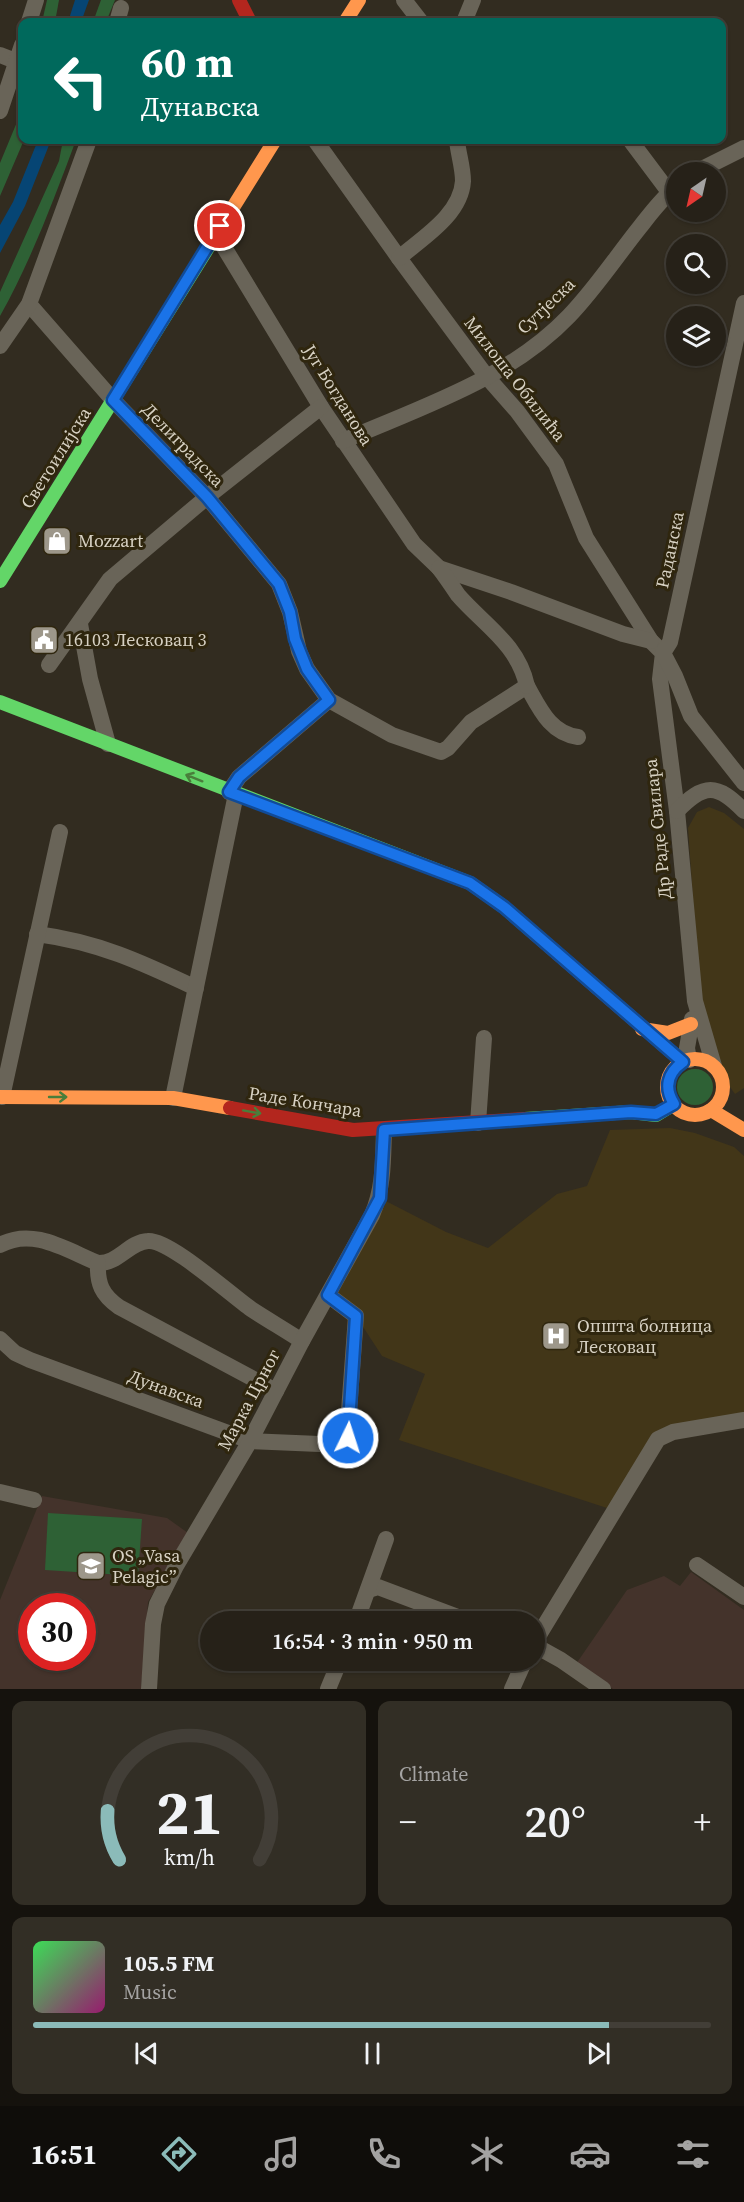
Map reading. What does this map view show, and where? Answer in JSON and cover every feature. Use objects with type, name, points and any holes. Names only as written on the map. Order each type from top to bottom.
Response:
[{"type":"main road","points":[[239,0],[248,18]]},
{"type":"main road","points":[[348,18],[359,0]]},
{"type":"main road","name":"Светоилијска","points":[[0,581],[272,144]]},
{"type":"main road","points":[[0,702],[470,883],[504,907],[642,1029],[686,1061]]},
{"type":"main road","points":[[642,1029],[663,1035],[676,1032],[692,1024]]},
{"type":"main road","points":[[723,1081],[722,1097],[711,1110],[700,1114],[686,1113],[669,1097],[668,1081],[676,1067],[686,1061],[698,1059],[714,1066],[733,1095]]},
{"type":"main road","name":"Раде Кончара","points":[[1,1097],[173,1098],[353,1130],[384,1130],[631,1112],[656,1114],[674,1104]]},
{"type":"main road","points":[[711,1110],[744,1130]]},
{"type":"street","points":[[30,18],[36,0]]},
{"type":"street","points":[[404,0],[418,18]]},
{"type":"street","points":[[466,18],[473,0]]},
{"type":"street","points":[[0,55],[18,53]]},
{"type":"street","points":[[0,111],[18,59]]},
{"type":"street","points":[[0,346],[29,304],[88,144]]},
{"type":"street","name":"Милоша Обилића","points":[[318,144],[487,377],[517,411],[556,464],[586,538],[651,641],[663,653]]},
{"type":"street","points":[[399,258],[447,216],[458,200],[463,177],[458,144]]},
{"type":"street","points":[[633,144],[666,182]]},
{"type":"street","points":[[716,162],[744,148]]},
{"type":"street","name":"Сутјеска","points":[[343,441],[487,377],[524,354],[567,318],[666,198]]},
{"type":"street","name":"Југ Богданова","points":[[216,234],[343,441],[414,544],[439,568],[459,595],[504,641],[518,659],[524,669],[527,686]]},
{"type":"street","name":"Раданска","points":[[663,653],[670,642],[744,303]]},
{"type":"street","name":"Делиградска","points":[[29,304],[113,400],[207,497],[279,584],[290,612],[295,639],[307,669],[329,700],[392,735],[441,752],[448,748],[471,722],[527,686]]},
{"type":"street","points":[[49,665],[110,579],[207,497],[321,407]]},
{"type":"street","name":"Југ Богданова","points":[[439,568],[623,634],[651,641]]},
{"type":"street","points":[[80,624],[90,679],[108,744]]},
{"type":"street","points":[[663,653],[692,716],[744,783]]},
{"type":"street","name":"Др Раде Свилара","points":[[663,653],[660,679],[677,811],[695,1000]]},
{"type":"street","points":[[527,686],[543,713],[557,730],[567,735],[578,736]]},
{"type":"street","points":[[173,1098],[232,793],[239,777],[329,700]]},
{"type":"street","points":[[677,811],[691,796],[709,790],[718,791],[729,797],[744,811]]},
{"type":"street","points":[[1,1097],[60,832]]},
{"type":"street","points":[[37,934],[72,939],[131,957],[196,988]]},
{"type":"street","points":[[686,1061],[695,1000]]},
{"type":"street","points":[[695,1000],[714,1066]]},
{"type":"street","points":[[478,1123],[484,1038]]},
{"type":"street","name":"Марка Црног","points":[[149,1689],[153,1624],[157,1604],[176,1566],[250,1441],[380,1198],[384,1130]]},
{"type":"street","points":[[0,1245],[20,1237],[37,1238],[98,1263],[104,1263],[146,1241],[155,1241],[182,1257],[250,1308],[302,1341]]},
{"type":"street","points":[[98,1263],[97,1278],[110,1300],[276,1391]]},
{"type":"street","name":"Дунавска","points":[[0,1339],[15,1353],[30,1360],[250,1441],[343,1445],[346,1442],[356,1316],[328,1295]]},
{"type":"street","points":[[545,1626],[658,1439],[673,1432],[744,1420]]},
{"type":"street","points":[[0,1492],[34,1500]]},
{"type":"street","points":[[360,1611],[387,1539]]},
{"type":"street","points":[[697,1565],[744,1597]]},
{"type":"street","points":[[368,1590],[378,1587],[442,1611]]},
{"type":"street","points":[[545,1651],[603,1689]]},
{"type":"street","points":[[328,1689],[335,1671]]},
{"type":"street","points":[[512,1689],[520,1671]]},
{"type":"shaded area","points":[[709,807],[724,813],[744,829],[744,1088],[735,1094],[712,1062],[700,998],[688,828],[697,812]]},
{"type":"shaded area","name":"Општа болница Лесковац","points":[[670,1128],[695,1133],[734,1147],[744,1156],[744,1416],[671,1435],[607,1508],[399,1440],[425,1374],[382,1356],[356,1316],[328,1295],[380,1198],[446,1232],[488,1248],[557,1194],[587,1186],[610,1130]]},
{"type":"shaded area","name":"OS „Vasa Pelagic”","points":[[42,1496],[167,1518],[188,1533],[148,1602],[141,1689],[0,1689],[0,1600]]},
{"type":"shaded area","points":[[691,1572],[744,1610],[744,1689],[613,1689],[576,1664],[627,1590],[664,1576],[680,1586]]},
{"type":"green space","points":[[47,0],[59,0],[56,18],[43,18]]},
{"type":"green space","points":[[101,0],[115,0],[108,18],[94,18]]},
{"type":"green space","points":[[18,120],[18,144],[22,144],[0,196],[0,163]]},
{"type":"green space","points":[[62,144],[74,144],[32,252],[0,316],[0,292],[59,161]]},
{"type":"green space","points":[[695,1069],[708,1074],[713,1087],[708,1100],[695,1105],[682,1100],[677,1087],[682,1074]]},
{"type":"green space","points":[[48,1513],[142,1519],[138,1576],[45,1570]]},
{"type":"water","points":[[75,0],[89,0],[82,18],[69,18]]},
{"type":"water","points":[[36,144],[49,144],[25,206],[0,253],[0,225],[13,202]]},
{"type":"traffic: fast","points":[[0,581],[219,230]]},
{"type":"traffic: fast","points":[[0,702],[470,883],[504,907],[535,934]]},
{"type":"traffic: fast","points":[[525,1119],[631,1112],[656,1115],[674,1104]]},
{"type":"traffic: slow","points":[[348,18],[359,0]]},
{"type":"traffic: slow","points":[[219,230],[273,144]]},
{"type":"traffic: slow","points":[[535,934],[683,1062]]},
{"type":"traffic: slow","points":[[642,1029],[668,1033],[691,1024]]},
{"type":"traffic: slow","points":[[695,1059],[706,1061],[715,1067],[721,1076],[723,1087],[721,1098],[715,1107],[706,1113],[695,1115],[684,1113],[675,1107],[669,1098],[667,1087],[669,1076],[675,1067],[684,1061],[695,1059]]},
{"type":"traffic: slow","points":[[0,1097],[173,1098],[230,1108]]},
{"type":"traffic: slow","points":[[711,1110],[744,1130]]},
{"type":"traffic: jam","points":[[239,0],[248,18]]},
{"type":"traffic: jam","points":[[230,1108],[353,1130],[525,1119]]},
{"type":"place","name":"Mozzart","points":[[57,541]]},
{"type":"place","name":"16103 Лесковац 3","points":[[44,640]]},
{"type":"place","name":"Општа болница Лесковац","points":[[556,1336]]},
{"type":"place","name":"OS „Vasa Pelagic”","points":[[91,1566]]},
{"type":"route","points":[[220,226],[113,400],[207,497],[279,584],[290,612],[295,639],[307,669],[329,700],[257,760],[234,782],[229,792],[450,874],[486,892],[642,1029],[683,1062],[671,1073],[668,1081],[669,1097],[674,1104],[656,1114],[631,1112],[384,1130],[380,1198],[328,1295],[356,1316],[348,1438]]}]
